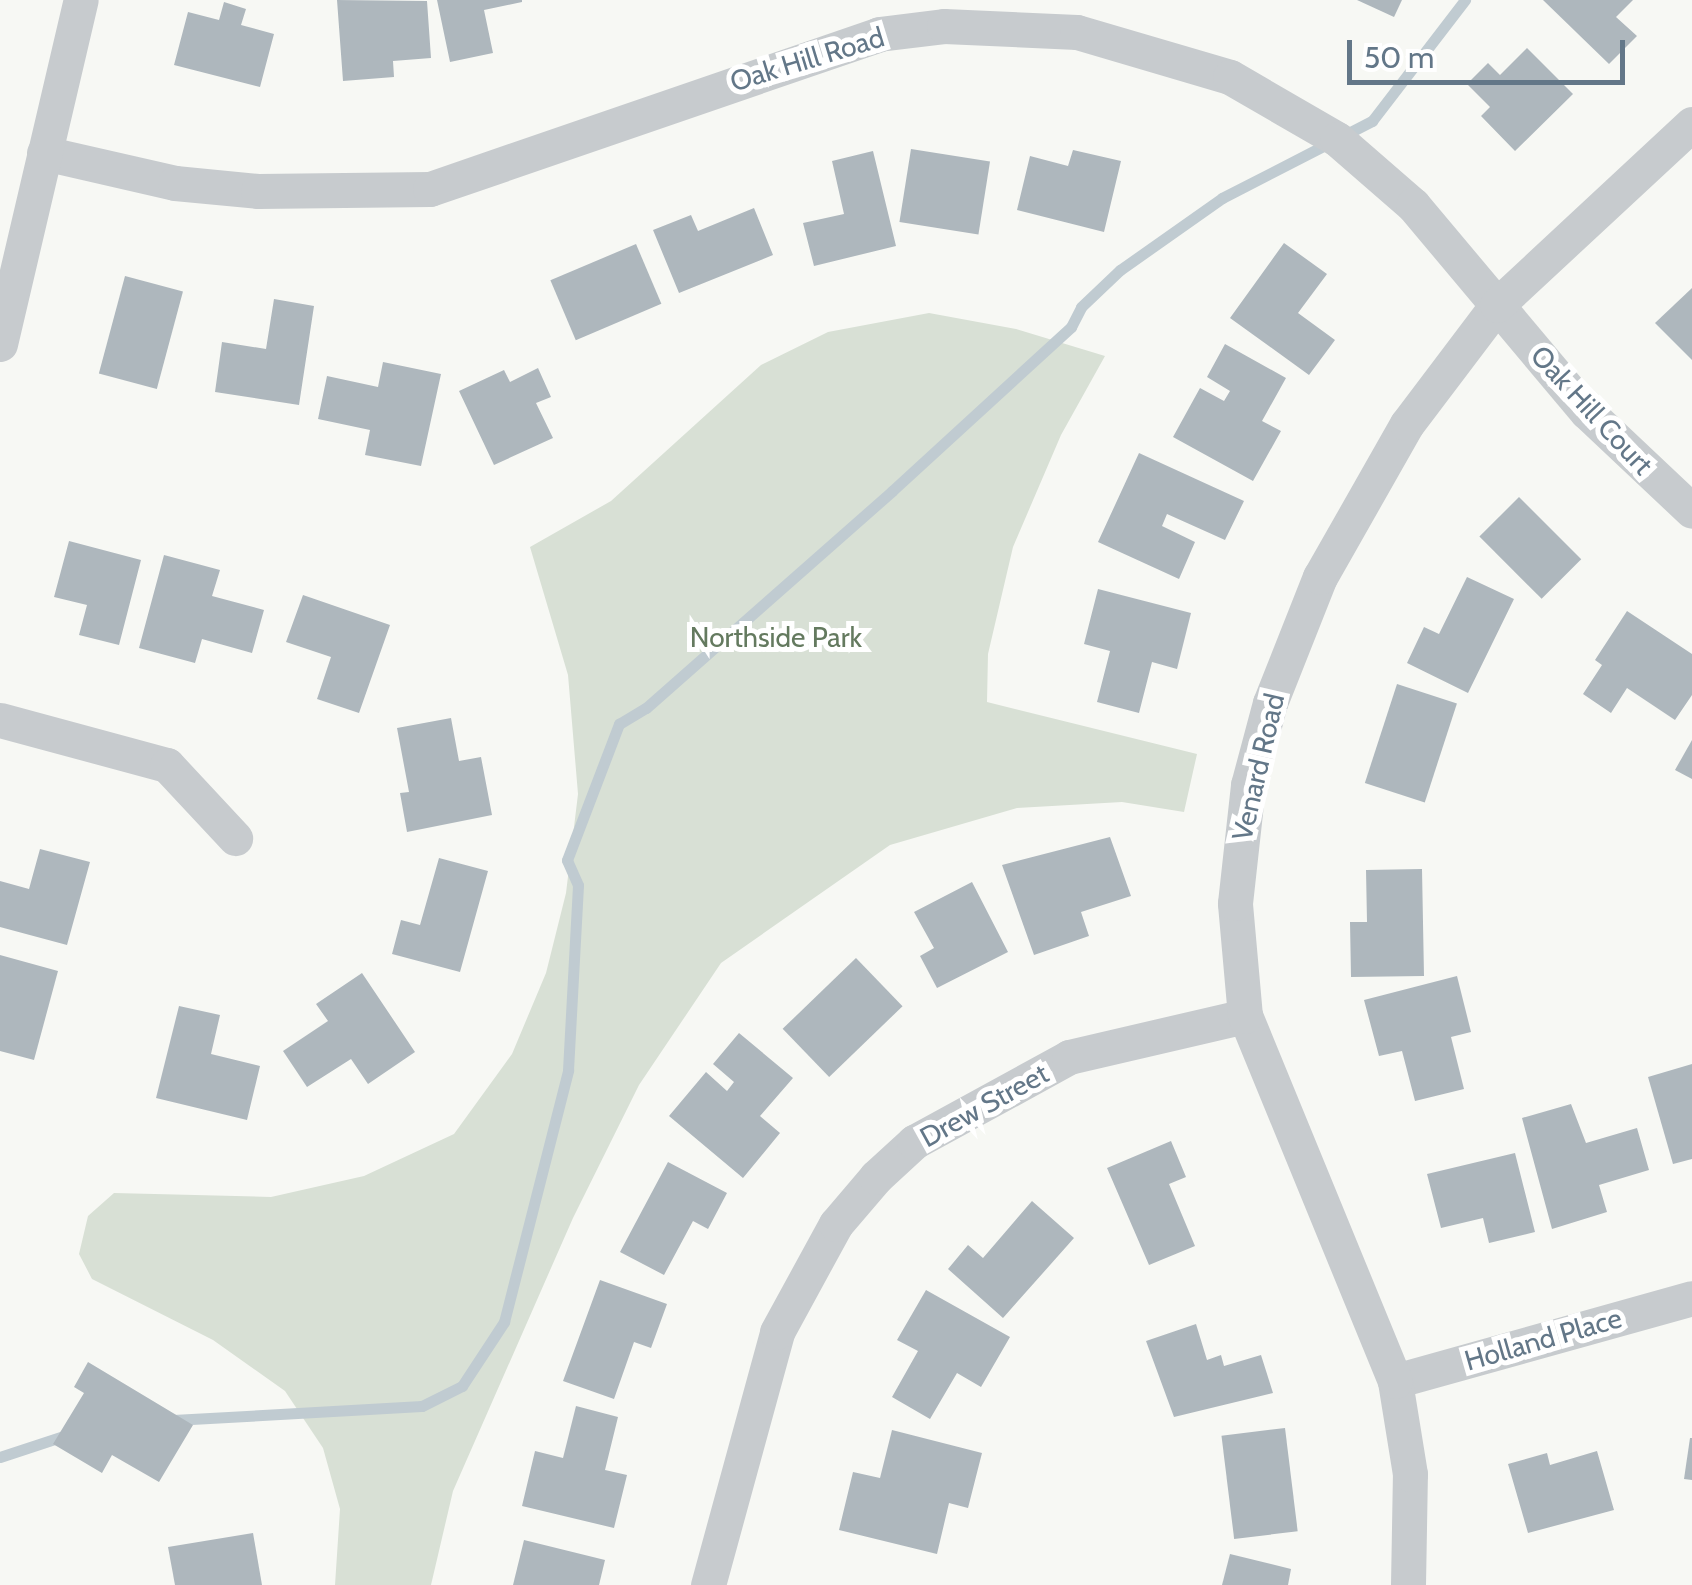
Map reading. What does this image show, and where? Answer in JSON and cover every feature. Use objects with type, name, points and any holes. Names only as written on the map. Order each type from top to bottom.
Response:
[{"type":"street","points":[[0,344],[81,0]]},
{"type":"street","name":"Oak Hill Road","points":[[44,154],[175,182],[258,191],[430,189],[543,155],[836,45],[944,26],[1019,26],[1158,51],[1268,96],[1388,181],[1496,305]]},
{"type":"street","name":"Venard Road","points":[[1408,1585],[1410,1474],[1394,1380],[1245,1016],[1236,864],[1270,702],[1354,512],[1407,424],[1496,305],[1692,124]]},
{"type":"street","name":"Oak Hill Court","points":[[1496,305],[1587,412],[1692,511]]},
{"type":"street","points":[[0,720],[167,766],[234,838]]},
{"type":"street","name":"Drew Street","points":[[708,1585],[777,1332],[836,1224],[876,1177],[914,1142],[1069,1058],[1245,1016]]},
{"type":"street","name":"Holland Place","points":[[1394,1380],[1692,1298]]},
{"type":"green space","name":"Northside Park","points":[[929,313],[1016,329],[1105,356],[1061,435],[1013,547],[988,654],[987,702],[1197,754],[1184,812],[1122,802],[1017,808],[890,845],[721,963],[639,1085],[573,1218],[453,1491],[431,1585],[335,1585],[340,1509],[323,1448],[285,1391],[213,1340],[92,1279],[79,1254],[88,1216],[114,1193],[271,1197],[364,1176],[454,1134],[512,1054],[546,973],[566,893],[578,794],[568,675],[530,547],[611,501],[761,365],[828,332]]},
{"type":"building","points":[[337,0],[427,1],[431,58],[393,61],[394,77],[343,81]]},
{"type":"building","points":[[437,0],[522,2],[484,10],[493,53],[450,62]]},
{"type":"building","points":[[1357,0],[1402,0],[1394,17]]},
{"type":"building","points":[[1543,0],[1633,0],[1616,17],[1637,36],[1609,64]]},
{"type":"building","points":[[224,2],[246,9],[241,25],[274,34],[260,87],[174,65],[188,12],[219,20]]},
{"type":"building","points":[[1527,48],[1573,94],[1515,151],[1481,116],[1490,107],[1467,84],[1488,63],[1500,75]]},
{"type":"building","points":[[911,149],[990,162],[978,235],[899,222]]},
{"type":"building","points":[[1073,150],[1121,161],[1104,232],[1017,210],[1030,156],[1068,166]]},
{"type":"building","points":[[873,151],[896,246],[814,266],[803,223],[844,214],[832,161]]},
{"type":"building","points":[[754,208],[773,255],[679,293],[653,230],[691,215],[698,231]]},
{"type":"building","points":[[1284,243],[1327,274],[1298,313],[1335,340],[1309,375],[1230,318]]},
{"type":"building","points":[[636,244],[661,304],[576,340],[550,280]]},
{"type":"building","points":[[125,276],[183,292],[157,389],[99,374]]},
{"type":"building","points":[[1692,288],[1692,360],[1655,323]]},
{"type":"building","points":[[274,299],[314,306],[299,405],[215,392],[222,342],[266,349]]},
{"type":"building","points":[[1225,344],[1286,378],[1262,421],[1281,431],[1253,481],[1173,437],[1200,388],[1224,401],[1230,391],[1207,377]]},
{"type":"building","points":[[383,362],[441,374],[421,466],[365,455],[370,430],[318,419],[327,376],[378,387]]},
{"type":"building","points":[[538,368],[551,397],[536,403],[553,438],[494,465],[459,391],[504,370],[510,382]]},
{"type":"building","points":[[1139,453],[1244,501],[1225,540],[1167,514],[1162,526],[1195,542],[1179,579],[1098,542]]},
{"type":"building","points":[[1519,497],[1581,559],[1542,599],[1479,537]]},
{"type":"building","points":[[69,541],[141,560],[119,645],[79,635],[87,605],[54,597]]},
{"type":"building","points":[[164,555],[220,570],[212,596],[264,610],[252,653],[202,639],[195,663],[139,648]]},
{"type":"building","points":[[1467,577],[1514,599],[1468,693],[1407,663],[1424,627],[1439,634]]},
{"type":"building","points":[[1098,589],[1191,613],[1177,669],[1152,662],[1139,713],[1097,702],[1110,651],[1084,644]]},
{"type":"building","points":[[303,595],[390,625],[359,713],[317,699],[331,657],[286,642]]},
{"type":"building","points":[[1627,611],[1692,654],[1692,695],[1675,720],[1627,688],[1611,713],[1583,694],[1602,665],[1595,660]]},
{"type":"building","points":[[1397,684],[1457,703],[1425,802],[1365,783]]},
{"type":"building","points":[[451,718],[459,761],[481,757],[492,815],[407,832],[400,793],[409,792],[397,728]]},
{"type":"building","points":[[1692,740],[1692,779],[1675,770]]},
{"type":"building","points":[[1110,837],[1131,896],[1081,912],[1089,936],[1034,955],[1002,865]]},
{"type":"building","points":[[40,849],[90,862],[67,945],[0,927],[0,881],[29,889]]},
{"type":"building","points":[[439,858],[488,871],[460,972],[392,954],[401,920],[420,925]]},
{"type":"building","points":[[1422,869],[1424,976],[1351,977],[1350,922],[1367,922],[1366,870]]},
{"type":"building","points":[[972,882],[1008,952],[937,988],[920,956],[934,948],[914,912]]},
{"type":"building","points":[[0,955],[58,971],[34,1060],[0,1051]]},
{"type":"building","points":[[856,958],[903,1006],[829,1077],[783,1029]]},
{"type":"building","points":[[362,973],[415,1052],[368,1084],[351,1059],[307,1087],[283,1051],[328,1021],[316,1004]]},
{"type":"building","points":[[1457,976],[1471,1032],[1451,1037],[1464,1089],[1415,1101],[1402,1051],[1379,1056],[1364,1000]]},
{"type":"building","points":[[179,1006],[220,1015],[211,1054],[260,1066],[247,1120],[156,1098]]},
{"type":"building","points":[[739,1033],[793,1078],[760,1116],[780,1133],[743,1178],[669,1116],[706,1072],[727,1091],[734,1082],[713,1064]]},
{"type":"building","points":[[1692,1064],[1692,1159],[1673,1164],[1648,1077]]},
{"type":"building","points":[[1571,1104],[1586,1143],[1637,1128],[1649,1170],[1599,1185],[1607,1212],[1552,1229],[1522,1118]]},
{"type":"building","points":[[1171,1141],[1186,1177],[1169,1184],[1195,1246],[1149,1265],[1107,1168]]},
{"type":"building","points":[[1515,1153],[1535,1232],[1489,1243],[1483,1218],[1441,1228],[1427,1174]]},
{"type":"building","points":[[668,1162],[727,1193],[708,1229],[693,1221],[664,1275],[620,1252]]},
{"type":"building","points":[[1032,1201],[1074,1238],[1003,1318],[948,1269],[968,1245],[983,1258]]},
{"type":"building","points":[[600,1280],[667,1304],[651,1348],[634,1342],[614,1399],[563,1381]]},
{"type":"building","points":[[926,1290],[1010,1337],[981,1387],[957,1373],[930,1419],[892,1397],[918,1351],[897,1340]]},
{"type":"building","points":[[1196,1324],[1207,1360],[1221,1355],[1224,1366],[1261,1355],[1273,1393],[1174,1417],[1146,1341]]},
{"type":"building","points":[[88,1362],[193,1425],[159,1482],[112,1455],[102,1473],[53,1444],[84,1393],[74,1387]]},
{"type":"building","points":[[576,1406],[618,1417],[605,1470],[627,1475],[614,1528],[522,1506],[535,1451],[563,1458]]},
{"type":"building","points":[[1285,1428],[1298,1531],[1234,1539],[1221,1436]]},
{"type":"building","points":[[892,1430],[982,1453],[968,1508],[949,1503],[937,1554],[839,1530],[853,1472],[880,1478]]},
{"type":"building","points":[[1692,1438],[1692,1480],[1684,1479]]},
{"type":"building","points":[[1597,1451],[1614,1510],[1528,1533],[1508,1464],[1547,1453],[1550,1465]]},
{"type":"building","points":[[253,1533],[262,1585],[175,1585],[168,1547]]},
{"type":"building","points":[[524,1540],[605,1560],[599,1585],[513,1585]]},
{"type":"building","points":[[1230,1554],[1291,1569],[1288,1585],[1222,1585]]},
{"type":"waterway","points":[[173,1420],[422,1406],[462,1386],[504,1322],[568,1070],[578,885],[567,860],[619,724],[646,708],[892,491],[1071,327],[1081,307],[1120,270],[1222,198],[1372,121],[1465,0]]},
{"type":"waterway","points":[[0,1457],[67,1435]]}]
